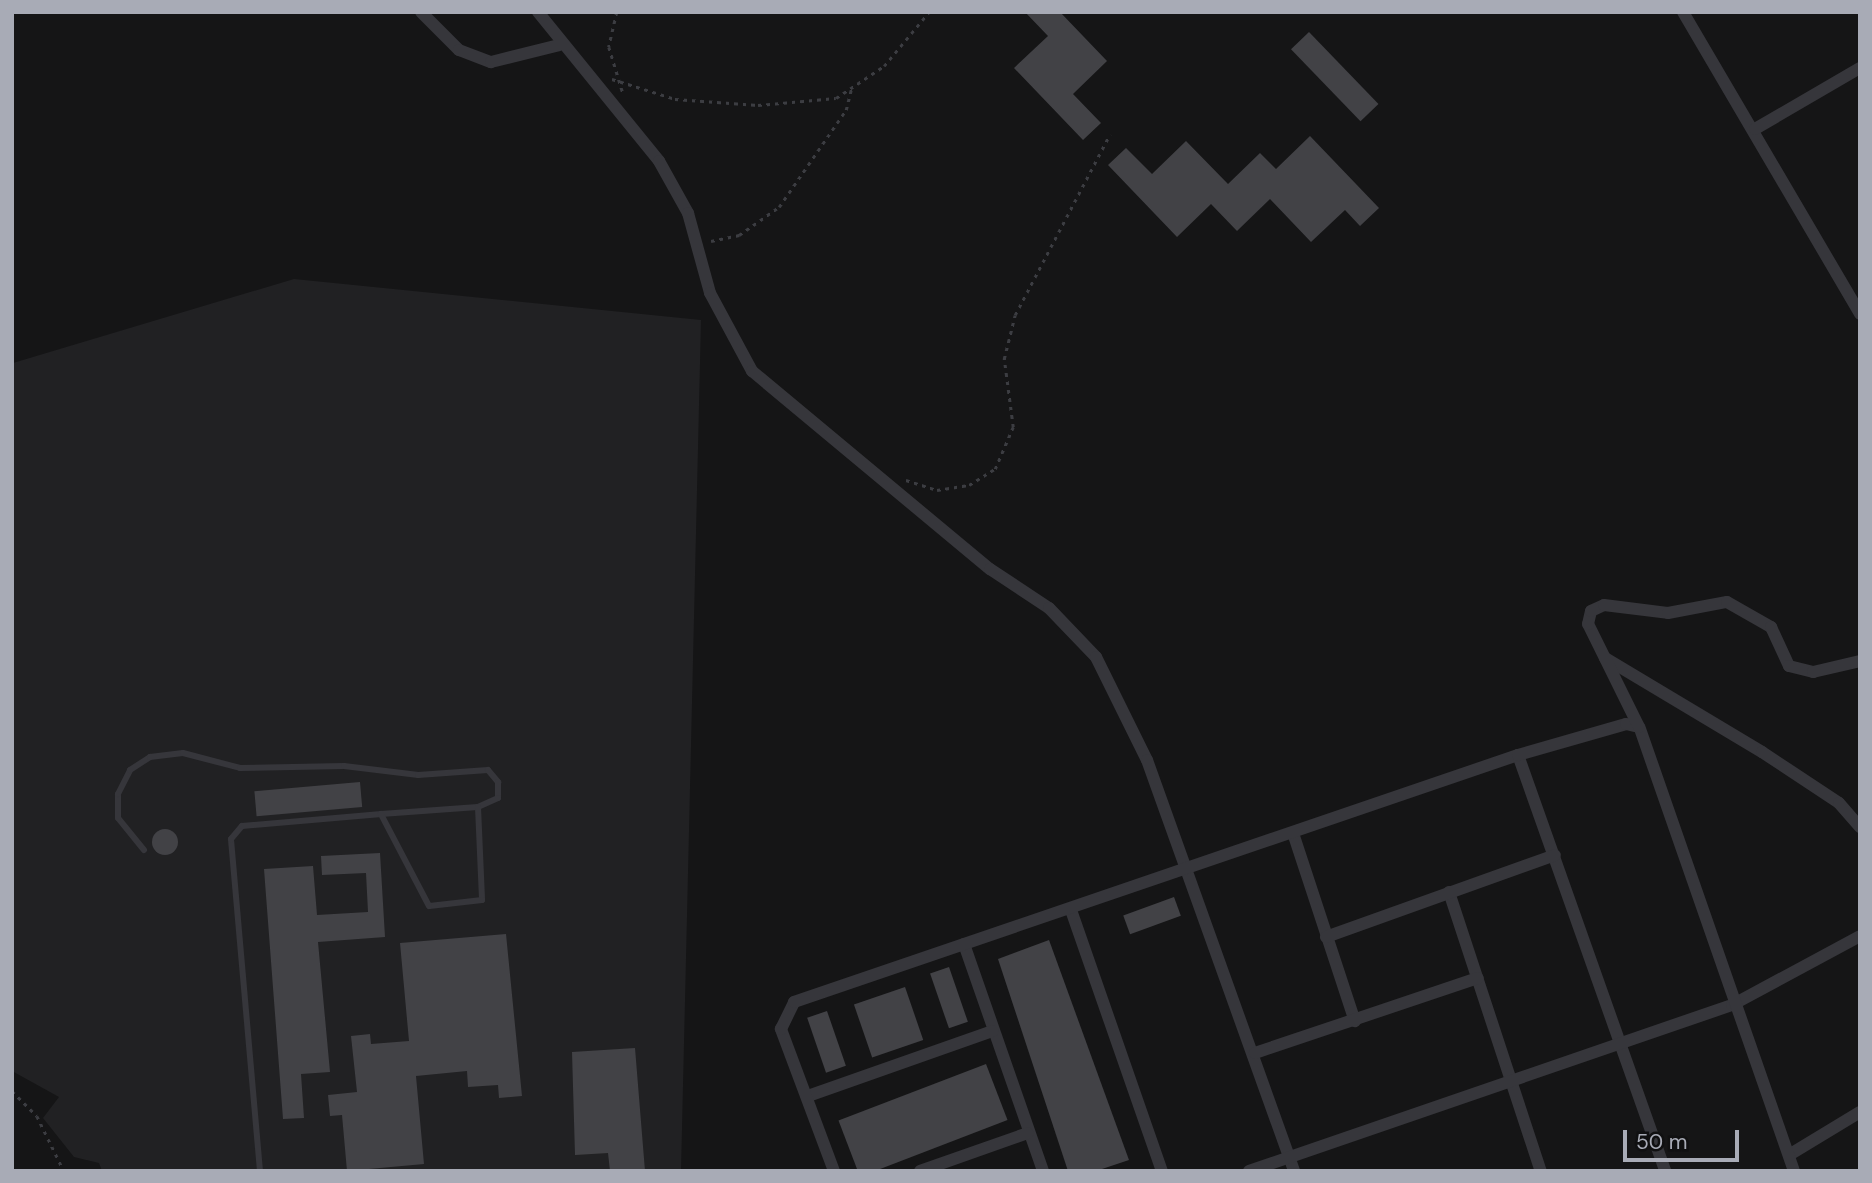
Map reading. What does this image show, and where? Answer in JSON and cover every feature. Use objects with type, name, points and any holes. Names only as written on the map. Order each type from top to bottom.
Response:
[{"type":"street","points":[[421,12],[459,50],[491,62],[559,45]]},
{"type":"street","points":[[538,12],[559,45],[659,161],[688,213],[710,293],[752,371],[990,569],[1049,608],[1096,657],[1147,760],[1255,1053],[1294,1171]]},
{"type":"street","points":[[1683,12],[1755,129],[1860,314]]},
{"type":"street","points":[[1755,129],[1860,68]]},
{"type":"street","points":[[1794,1171],[1731,1005],[1639,727],[1588,624],[1591,611],[1604,605],[1668,613],[1727,603],[1771,626],[1789,667],[1813,672],[1860,661]]},
{"type":"street","points":[[1604,657],[1762,752],[1839,803],[1860,827]]},
{"type":"street","points":[[835,1171],[781,1029],[794,1002],[1294,835],[1518,755],[1626,724],[1639,727]]},
{"type":"street","points":[[1518,755],[1665,1171]]},
{"type":"street","points":[[1294,835],[1355,1021]]},
{"type":"street","points":[[1326,937],[1555,855]]},
{"type":"street","points":[[1449,892],[1541,1171]]},
{"type":"street","points":[[1071,910],[1162,1171]]},
{"type":"street","points":[[1249,1171],[1731,1005],[1860,936]]},
{"type":"street","points":[[964,944],[1043,1171]]},
{"type":"street","points":[[1255,1053],[1478,978]]},
{"type":"street","points":[[808,1096],[993,1031]]},
{"type":"street","points":[[1789,1155],[1860,1112]]},
{"type":"street","points":[[920,1171],[1028,1133]]},
{"type":"lane","points":[[144,850],[118,818],[118,794],[130,770],[172,754],[240,768],[344,766],[418,775],[488,770],[498,782],[498,798],[478,807],[242,826],[231,839],[260,1171]]},
{"type":"lane","points":[[381,814],[429,906],[482,900],[478,807]]},
{"type":"path","points":[[617,12],[608,47],[617,82],[629,105]]},
{"type":"path","points":[[608,76],[617,82],[675,99],[758,105],[813,102],[851,90],[884,66],[926,12]]},
{"type":"path","points":[[705,235],[724,242],[779,207],[846,110],[851,90]]},
{"type":"path","points":[[898,477],[937,489],[969,485],[995,469],[1013,427],[1004,359],[1015,315],[1110,134]]},
{"type":"path","points":[[12,1091],[37,1116],[64,1171]]},
{"type":"shaded area","points":[[294,279],[701,320],[681,1171],[102,1171],[99,1163],[74,1157],[43,1118],[59,1097],[12,1071],[13,363]]},
{"type":"building","points":[[1025,12],[1060,12],[1107,61],[1073,94],[1101,123],[1083,140],[1014,68],[1048,36]]},
{"type":"building","points":[[1309,32],[1378,104],[1360,121],[1291,49]]},
{"type":"building","points":[[1310,136],[1379,208],[1360,226],[1345,210],[1311,242],[1270,199],[1237,231],[1211,204],[1177,237],[1108,165],[1126,148],[1152,174],[1186,141],[1228,184],[1260,153],[1276,169]]},
{"type":"building","points":[[360,782],[362,807],[257,816],[254,791]]},
{"type":"building","points":[[165,829],[174,833],[178,842],[174,851],[165,855],[156,851],[152,842],[156,833]]},
{"type":"building","points":[[380,853],[385,937],[318,942],[330,1072],[301,1074],[304,1118],[283,1119],[264,869],[313,866],[317,915],[368,912],[366,873],[322,875],[321,856]]},
{"type":"building","points":[[1174,897],[1181,916],[1130,934],[1123,915]]},
{"type":"building","points":[[506,934],[522,1096],[499,1098],[498,1085],[468,1087],[467,1071],[416,1076],[424,1164],[347,1171],[342,1115],[330,1116],[328,1095],[357,1092],[351,1036],[370,1034],[371,1044],[409,1041],[400,943]]},
{"type":"building","points":[[1049,940],[1129,1160],[1096,1171],[1068,1171],[998,959]]},
{"type":"building","points":[[949,967],[968,1022],[949,1028],[930,974]]},
{"type":"building","points":[[905,987],[923,1040],[872,1058],[854,1005]]},
{"type":"building","points":[[827,1011],[846,1066],[826,1073],[807,1018]]},
{"type":"building","points":[[635,1048],[645,1171],[610,1171],[608,1153],[575,1155],[572,1052]]},
{"type":"building","points":[[986,1064],[1008,1120],[875,1171],[858,1171],[838,1121]]}]
